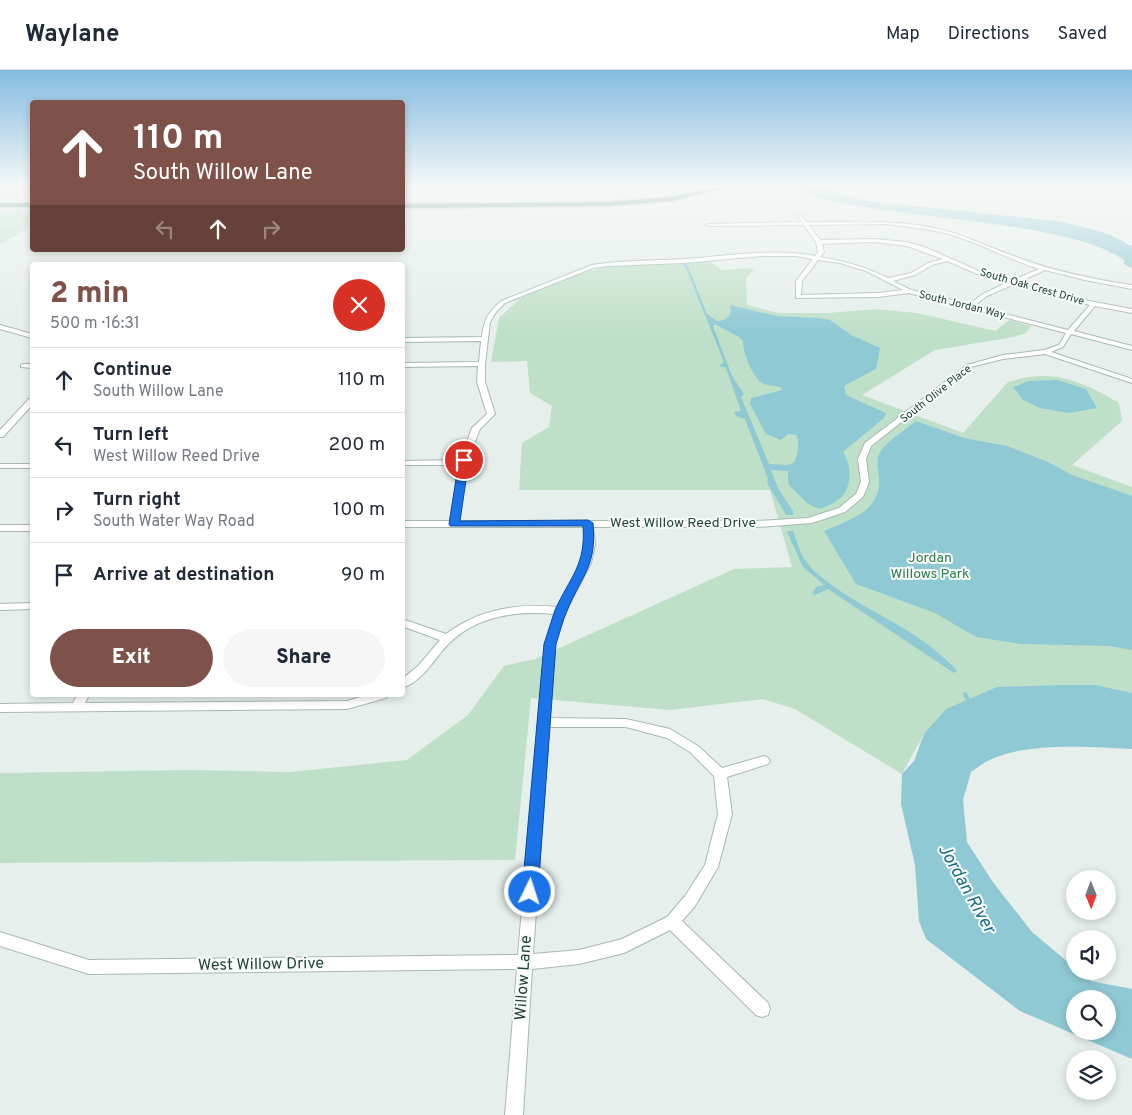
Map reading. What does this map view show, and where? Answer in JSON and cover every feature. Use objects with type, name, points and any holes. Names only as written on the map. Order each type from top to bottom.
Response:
[{"type":"street","points":[[814,236],[819,242],[821,252],[799,281],[798,298],[878,296],[909,291]]},
{"type":"street","points":[[957,236],[1008,256],[1046,268],[1109,284],[1132,287]]},
{"type":"street","name":"South Oak Crest Drive","points":[[819,242],[890,242],[914,246],[946,260],[1013,283],[1094,304],[1132,311]]},
{"type":"street","name":"South Jordan Way","points":[[463,462],[476,428],[491,414],[480,382],[487,322],[494,311],[503,302],[592,267],[608,264],[683,261],[761,251],[818,257],[868,270],[909,291],[1132,348]]},
{"type":"street","points":[[888,280],[913,274],[930,264],[946,260]]},
{"type":"street","points":[[969,307],[985,295],[1046,268]]},
{"type":"street","name":"South Olive Place","points":[[842,510],[860,495],[865,482],[862,459],[868,445],[908,416],[969,366],[1003,357],[1045,352],[1061,346],[1069,332],[1094,304]]},
{"type":"street","points":[[0,327],[30,335]]},
{"type":"street","points":[[405,340],[486,339]]},
{"type":"street","points":[[1045,352],[1132,381]]},
{"type":"street","points":[[405,365],[482,364]]},
{"type":"street","points":[[24,366],[30,366]]},
{"type":"street","points":[[0,435],[30,403]]},
{"type":"street","points":[[405,462],[463,462],[454,524]]},
{"type":"street","points":[[0,466],[30,466]]},
{"type":"street","name":"West Willow Reed Drive","points":[[405,524],[756,524],[809,521],[842,510]]},
{"type":"street","name":"Willow Lane","points":[[514,1115],[550,644],[561,611],[586,563],[590,544],[588,523]]},
{"type":"street","points":[[0,528],[30,528]]},
{"type":"street","points":[[0,607],[30,606]]},
{"type":"street","points":[[405,683],[412,680],[448,639],[471,623],[494,613],[532,608],[561,611]]},
{"type":"street","points":[[405,623],[448,639]]},
{"type":"street","points":[[76,707],[82,697]]},
{"type":"street","points":[[0,708],[221,701],[347,705],[375,697]]},
{"type":"street","points":[[543,722],[626,723],[670,734],[694,749],[720,774],[724,814],[711,868],[690,901],[672,922],[762,1009]]},
{"type":"street","points":[[720,774],[764,761]]},
{"type":"street","name":"West Willow Drive","points":[[0,939],[89,967],[526,962],[579,958],[624,946],[672,922]]},
{"type":"green space","points":[[0,236],[15,236],[0,244]]},
{"type":"green space","name":"Jordan Willows Park","points":[[710,261],[721,270],[748,268],[754,270],[746,278],[747,305],[779,313],[828,313],[876,309],[917,313],[996,331],[1009,320],[1031,326],[1026,333],[1013,337],[935,350],[862,395],[963,433],[1008,382],[1024,378],[1052,376],[1065,379],[1091,388],[1119,403],[1122,421],[1072,465],[1132,487],[1132,693],[1096,685],[924,734],[902,774],[795,709],[763,699],[670,710],[531,698],[515,860],[0,863],[0,773],[191,770],[290,772],[407,760],[468,715],[504,666],[535,659],[734,569],[792,567],[770,490],[519,490],[522,443],[549,427],[552,406],[530,393],[527,361],[491,362],[499,318],[521,298],[582,273],[611,266]]},
{"type":"water","points":[[1059,236],[1115,237],[1132,247],[1132,268],[1124,264],[1124,260],[1102,248]]},
{"type":"water","points":[[681,264],[687,264],[707,314],[717,321],[724,320],[730,315],[730,305],[777,316],[819,318],[830,320],[851,335],[880,348],[876,369],[844,386],[846,395],[886,413],[884,418],[843,452],[848,463],[849,483],[843,495],[836,501],[820,509],[814,507],[790,487],[788,471],[771,470],[778,488],[793,511],[793,515],[786,515],[767,483],[768,479],[745,419],[736,416],[734,412],[741,411],[726,368],[719,366],[724,362],[685,266]],"holes":[[[715,324],[743,341],[749,364],[758,380],[766,385],[781,387],[782,390],[751,398],[750,404],[766,434],[781,440],[788,434],[796,435],[798,449],[794,463],[787,465],[769,464],[741,397],[744,394],[732,376],[713,326]]]},
{"type":"water","points":[[1058,380],[1086,389],[1097,408],[1069,413],[1040,408],[1023,400],[1013,387],[1029,381]]},
{"type":"water","points":[[916,421],[964,438],[1007,446],[1048,462],[1072,475],[1132,496],[1132,650],[1109,646],[1021,644],[976,637],[935,613],[856,584],[824,531],[853,518],[870,507],[879,489],[878,462],[880,451]]},
{"type":"water","points":[[788,531],[793,531],[803,557],[819,575],[851,598],[915,635],[957,671],[954,673],[828,589],[815,595],[812,593],[816,587],[824,585],[803,567]]},
{"type":"water","name":"Jordan River","points":[[1096,685],[1132,693],[1132,749],[1062,747],[1009,753],[991,759],[971,772],[963,800],[967,842],[992,881],[1032,932],[1066,960],[1066,980],[1090,980],[1132,989],[1132,1059],[1116,1052],[1116,1050],[1111,1050],[1088,1040],[1116,1040],[1116,990],[1066,990],[1066,1031],[1020,1011],[926,939],[919,921],[915,865],[901,804],[902,774],[914,761],[924,734],[946,709],[997,687]]},
{"type":"waterway","points":[[965,694],[969,702]]},
{"type":"route","points":[[464,460],[454,524],[588,523],[590,544],[586,563],[561,611],[550,644],[530,892]]}]
